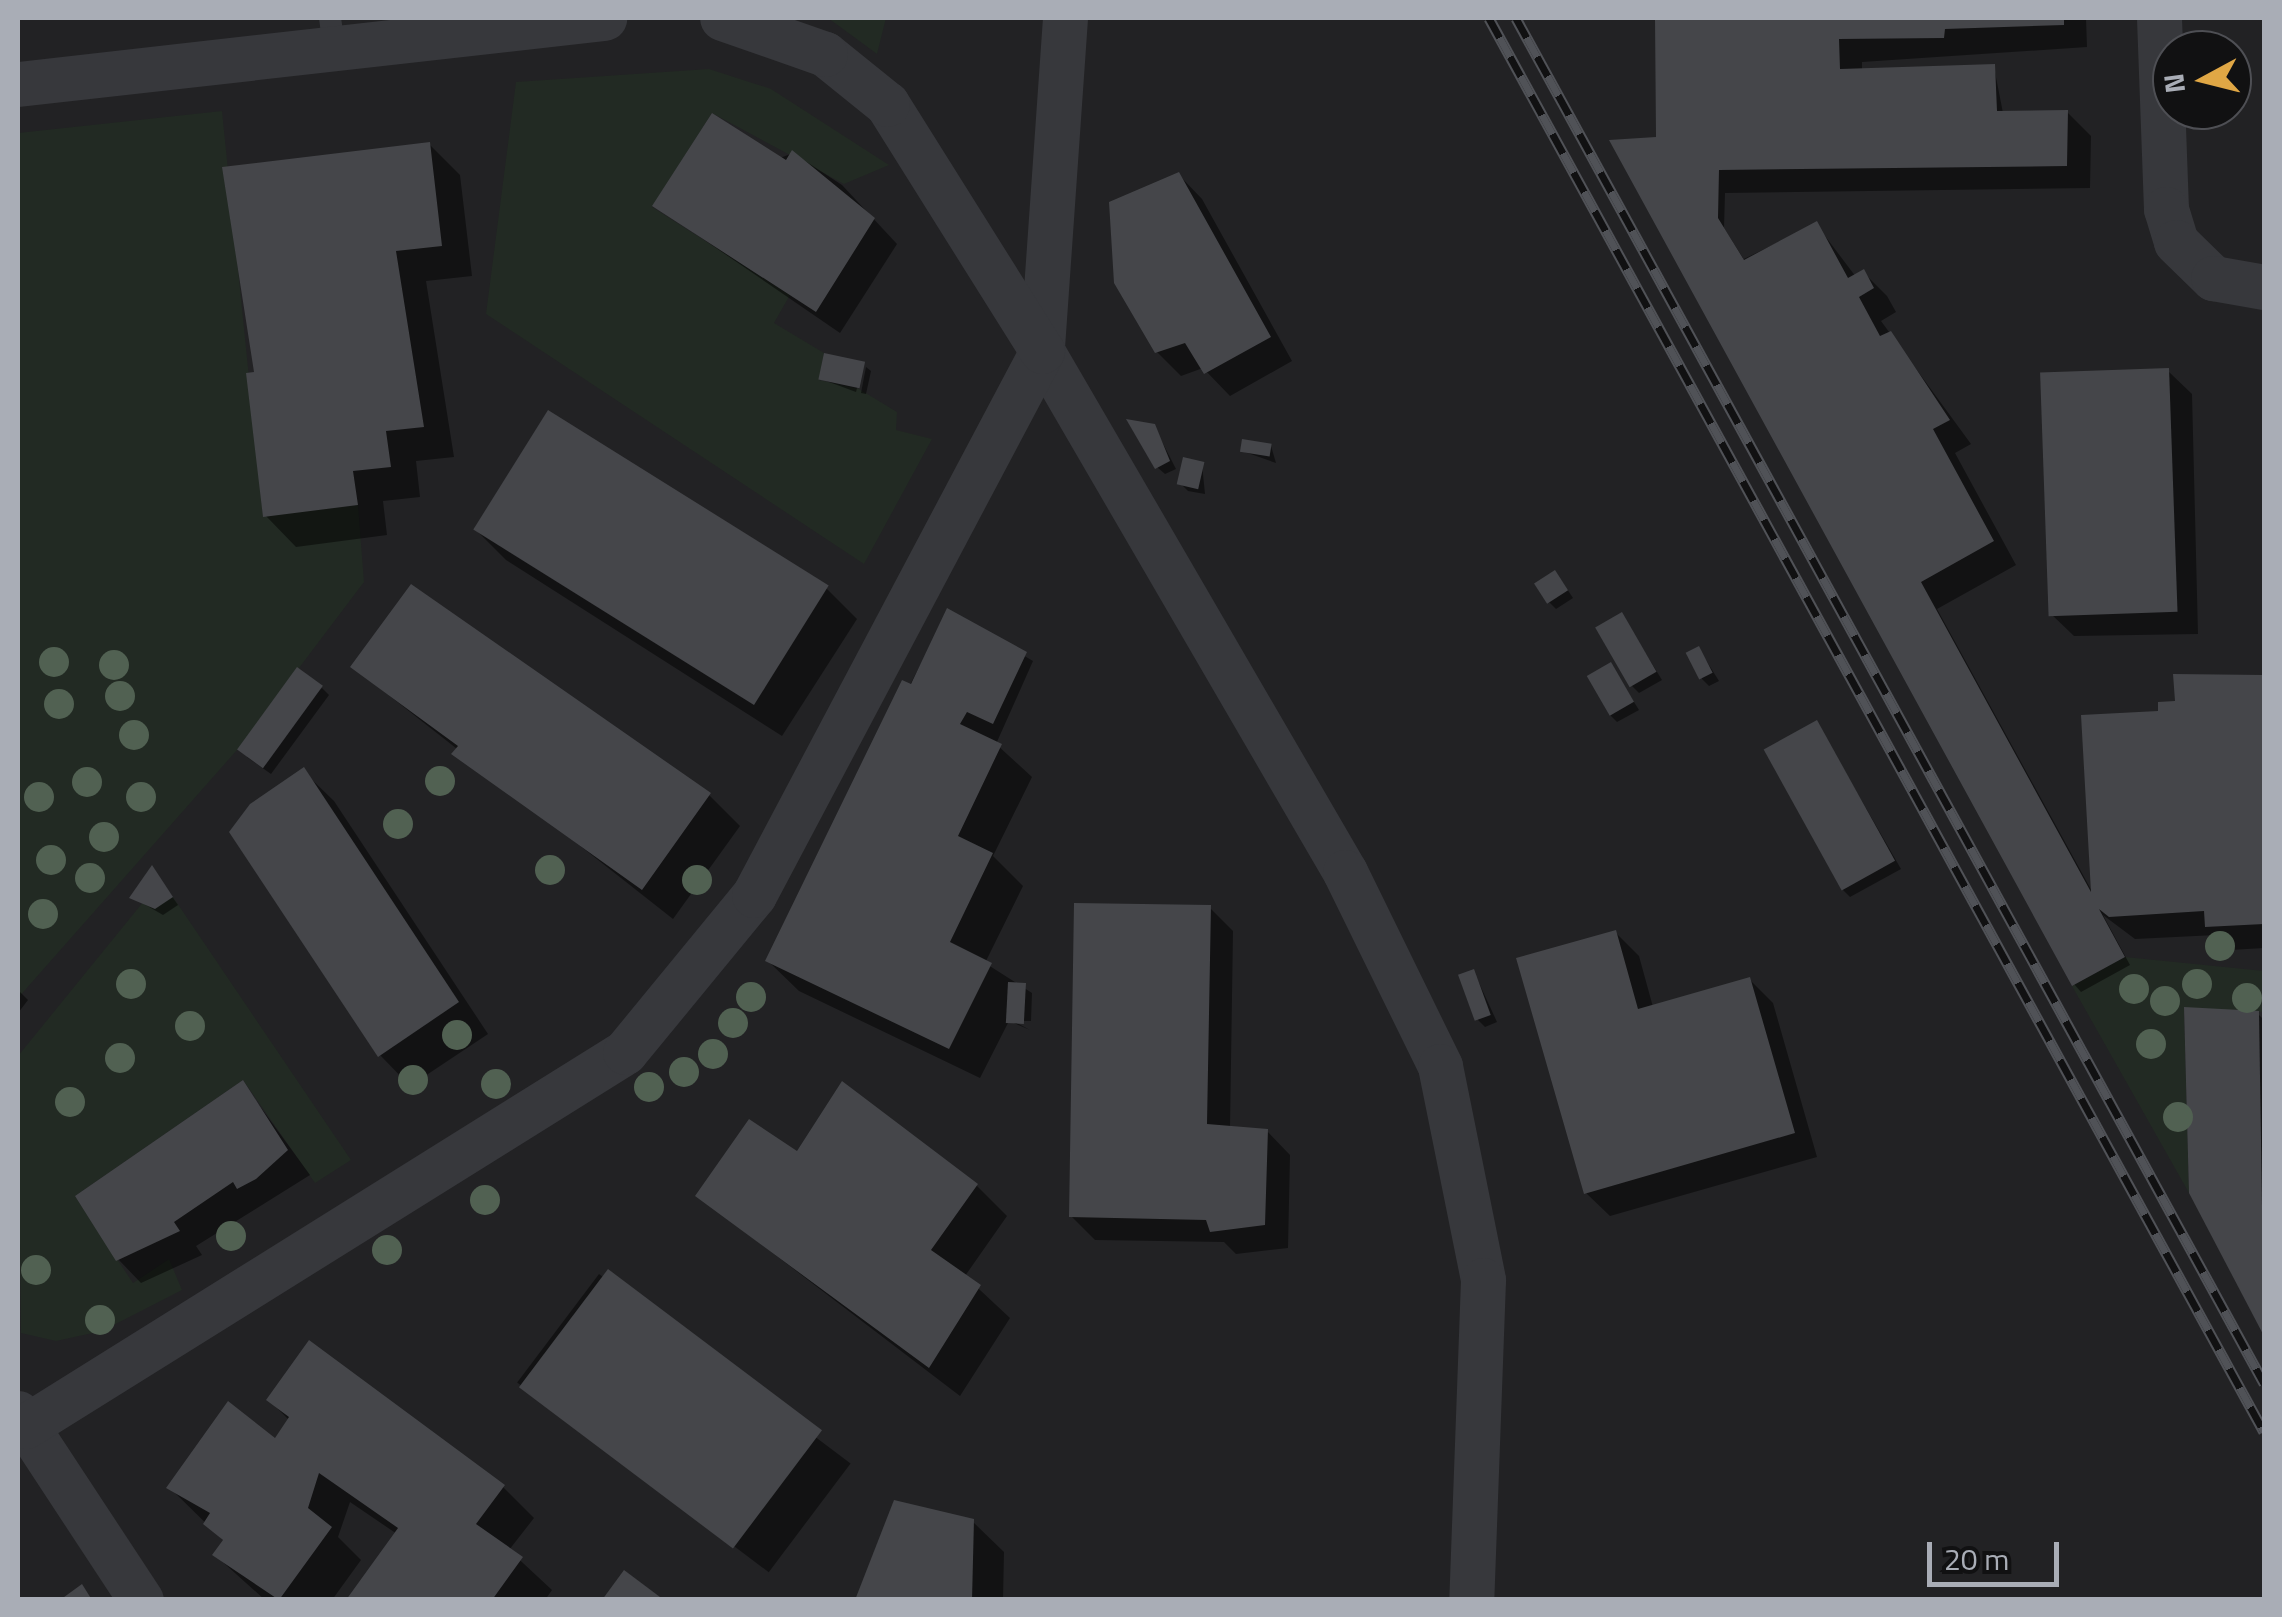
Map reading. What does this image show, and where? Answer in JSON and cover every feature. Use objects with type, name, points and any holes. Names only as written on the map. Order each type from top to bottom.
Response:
[{"type":"street","points":[[18,84],[332,31],[604,18]]},
{"type":"street","points":[[722,18],[825,54],[886,104],[1042,351],[1344,872],[1440,1066],[1483,1280],[1471,1600]]},
{"type":"street","points":[[140,1600],[22,1420],[625,1052],[754,895],[1042,351],[1065,18]]},
{"type":"street","points":[[2159,18],[2166,209],[2176,242],[2213,278],[2264,287]]},
{"type":"shaded area","points":[[18,18],[2264,18],[2264,1599],[18,1599]]},
{"type":"shaded area","points":[[828,18],[886,18],[877,54]]},
{"type":"shaded area","points":[[709,69],[771,89],[889,165],[844,184],[712,113],[652,207],[790,295],[774,323],[824,353],[819,380],[859,389],[897,412],[896,430],[932,439],[864,564],[486,314],[516,82]]},
{"type":"shaded area","points":[[222,111],[263,516],[358,505],[364,582],[237,750],[18,998],[18,133]]},
{"type":"shaded area","points":[[173,897],[351,1160],[315,1183],[243,1080],[75,1196],[133,1283],[169,1259],[182,1290],[102,1331],[56,1341],[21,1333],[18,1056],[144,901]]},
{"type":"shaded area","points":[[2125,957],[2264,971],[2264,1012],[2184,1008],[2189,1193],[2072,986]]},
{"type":"building","points":[[1655,18],[2064,18],[2064,25],[1945,29],[1944,38],[1839,39],[1840,69],[1995,64],[1997,111],[2068,110],[2067,166],[1719,170],[1718,218],[1744,260],[1817,221],[1848,278],[1864,269],[1874,288],[1859,297],[1880,336],[1891,331],[1950,420],[1933,429],[1994,541],[1921,582],[2091,892],[2081,715],[2158,711],[2158,702],[2175,701],[2173,674],[2264,675],[2264,924],[2205,927],[2204,911],[2109,917],[2099,909],[2125,957],[2072,986],[1609,140],[1656,137]]},
{"type":"building","points":[[712,113],[786,160],[792,150],[875,218],[816,312],[652,206]]},
{"type":"building","points":[[430,142],[442,246],[396,251],[424,427],[386,431],[391,467],[353,471],[358,505],[263,517],[246,373],[254,372],[222,167]]},
{"type":"building","points":[[1179,172],[1271,337],[1204,374],[1185,343],[1155,353],[1114,283],[1109,202]]},
{"type":"building","points":[[824,353],[865,362],[859,388],[818,379]]},
{"type":"building","points":[[2169,368],[2178,612],[2049,616],[2040,373]]},
{"type":"building","points":[[548,410],[829,585],[754,705],[473,530]]},
{"type":"building","points":[[1126,419],[1155,424],[1170,461],[1155,469]]},
{"type":"building","points":[[1242,439],[1272,444],[1270,457],[1240,452]]},
{"type":"building","points":[[1183,457],[1204,462],[1198,489],[1177,484]]},
{"type":"building","points":[[1555,570],[1568,590],[1547,604],[1534,584]]},
{"type":"building","points":[[411,584],[711,793],[642,890],[451,754],[458,746],[350,667]]},
{"type":"building","points":[[947,608],[1027,652],[993,724],[967,712],[960,724],[1002,744],[958,836],[993,853],[950,942],[992,963],[949,1049],[765,961],[902,680],[911,684]]},
{"type":"building","points":[[1622,612],[1656,672],[1630,687],[1595,628]]},
{"type":"building","points":[[1699,646],[1713,673],[1699,680],[1686,653]]},
{"type":"building","points":[[1611,662],[1634,702],[1610,716],[1587,676]]},
{"type":"building","points":[[297,667],[323,686],[263,768],[237,750]]},
{"type":"building","points":[[1817,720],[1895,861],[1842,890],[1764,750]]},
{"type":"building","points":[[304,767],[459,1002],[378,1057],[229,832],[250,804]]},
{"type":"building","points":[[152,865],[173,897],[155,909],[129,898]]},
{"type":"building","points":[[1074,903],[1211,905],[1207,1124],[1268,1129],[1265,1225],[1210,1232],[1206,1220],[1069,1217]]},
{"type":"building","points":[[1616,930],[1638,1009],[1750,977],[1795,1133],[1584,1194],[1516,958]]},
{"type":"building","points":[[1474,969],[1491,1015],[1475,1021],[1458,975]]},
{"type":"building","points":[[1008,982],[1026,983],[1024,1024],[1006,1023]]},
{"type":"building","points":[[2184,1007],[2259,1011],[2264,1336],[2189,1193]]},
{"type":"building","points":[[243,1080],[288,1150],[256,1179],[237,1189],[233,1182],[174,1222],[180,1231],[116,1261],[75,1196]]},
{"type":"building","points":[[842,1081],[978,1184],[931,1250],[981,1285],[929,1368],[695,1196],[749,1119],[797,1151]]},
{"type":"building","points":[[608,1269],[822,1430],[733,1548],[519,1387]]},
{"type":"building","points":[[309,1340],[505,1485],[476,1524],[523,1557],[492,1600],[346,1600],[398,1528],[319,1473],[308,1508],[332,1527],[279,1600],[212,1555],[223,1540],[203,1524],[210,1513],[166,1488],[228,1401],[275,1438],[289,1417],[266,1400]]},
{"type":"building","points":[[894,1500],[974,1519],[972,1600],[855,1600]]},
{"type":"building","points":[[624,1570],[664,1600],[602,1600]]},
{"type":"building","points":[[82,1584],[92,1600],[60,1600]]},
{"type":"railway","points":[[1489,18],[2264,1432]]},
{"type":"railway","points":[[1516,18],[2264,1383]]}]
